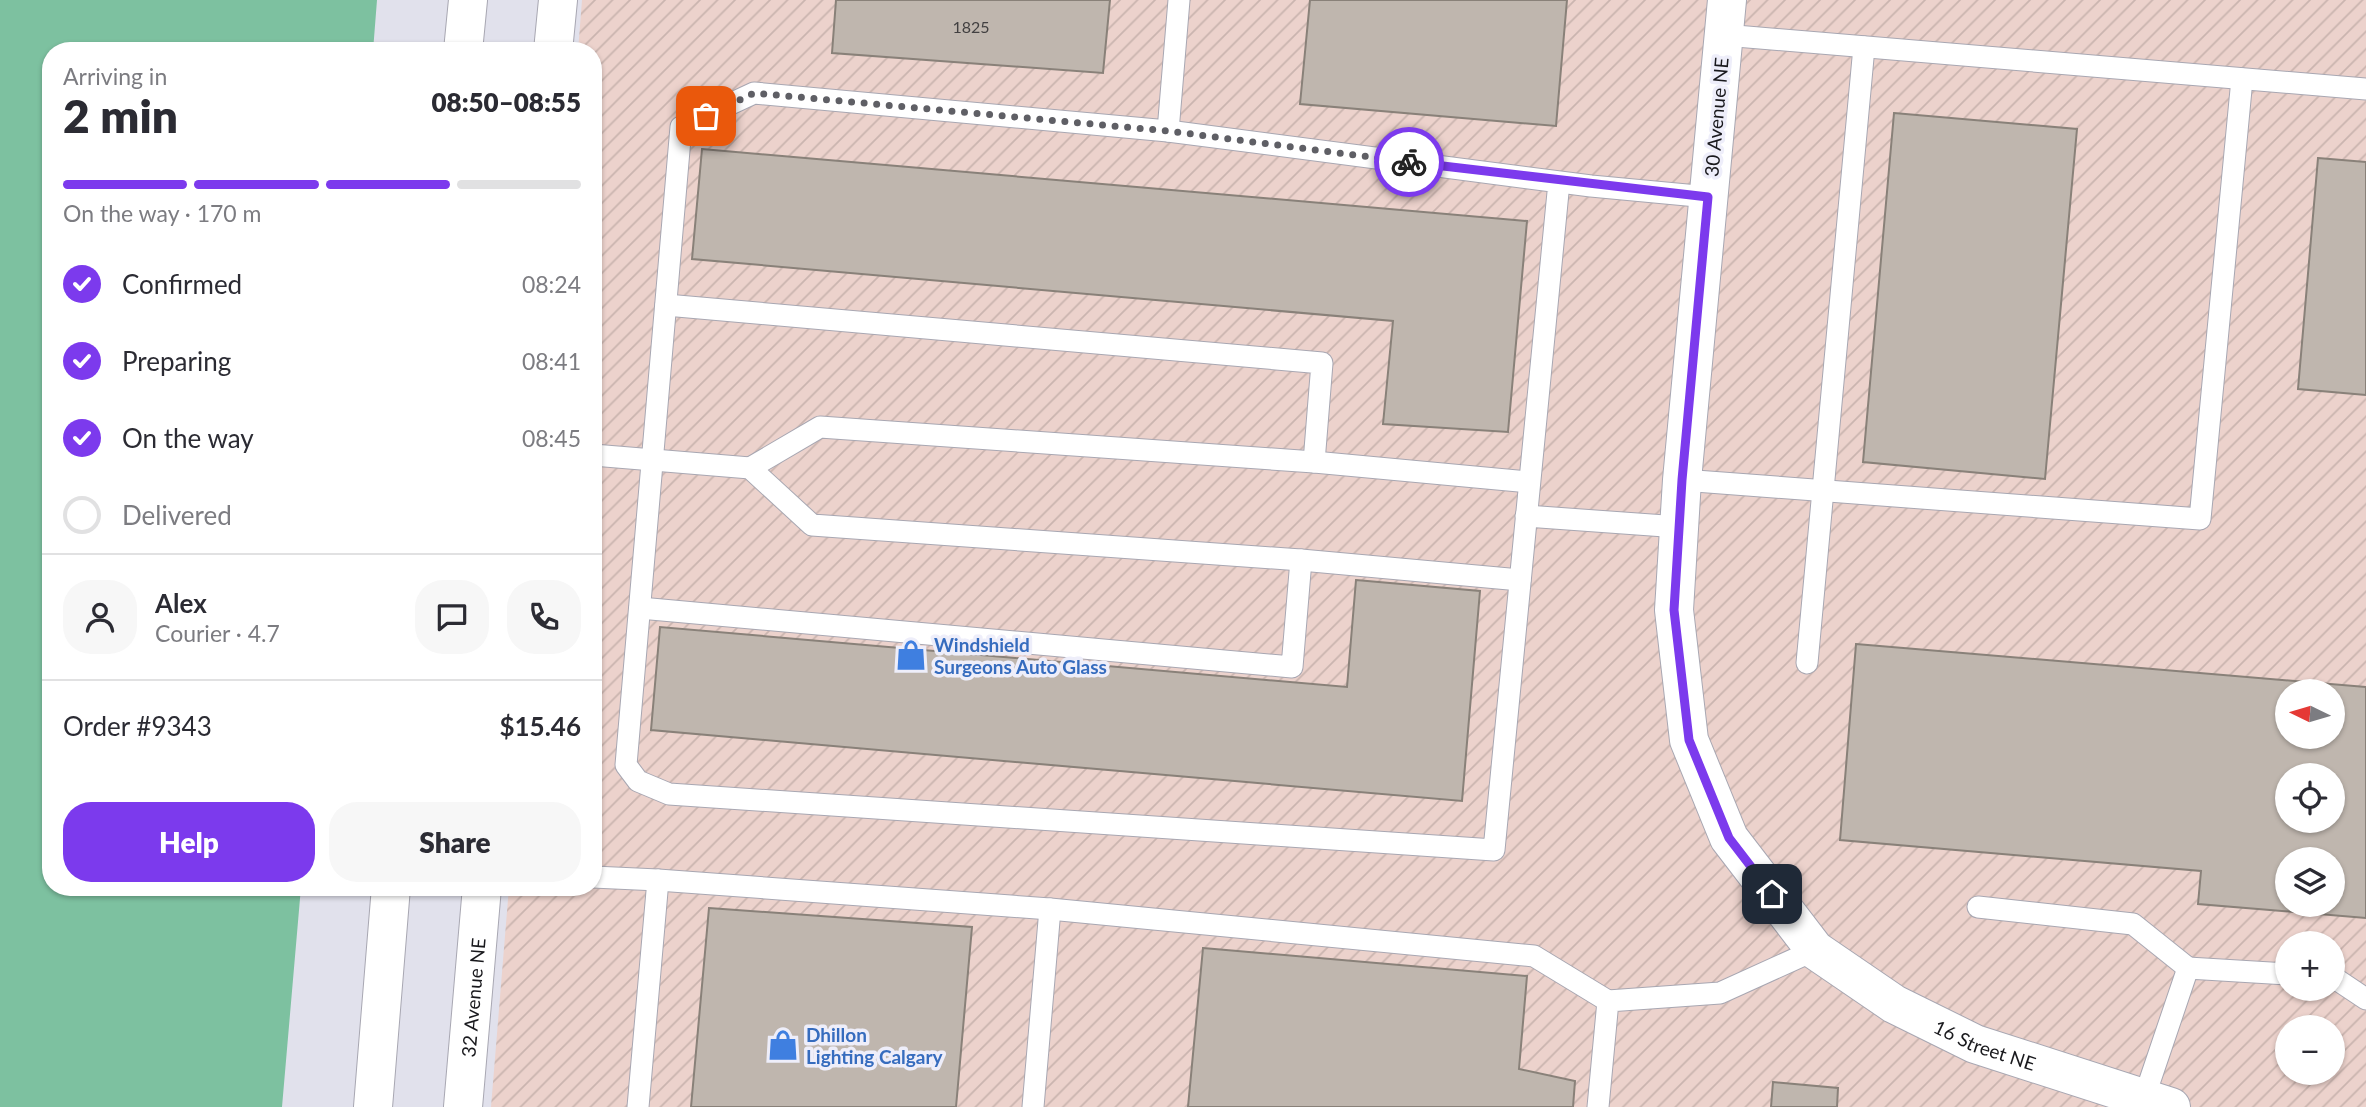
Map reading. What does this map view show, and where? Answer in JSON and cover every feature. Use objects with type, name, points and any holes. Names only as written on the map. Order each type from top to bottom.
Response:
[{"type":"street","points":[[464,42],[467,0]]},
{"type":"street","points":[[555,42],[558,0]]},
{"type":"street","name":"30 Avenue NE","points":[[1725,17],[1682,480],[1674,610],[1689,740],[1729,838],[1815,950]]},
{"type":"street","points":[[373,1107],[390,896]]},
{"type":"street","name":"32 Avenue NE","points":[[463,1107],[481,896]]},
{"type":"street","name":"16 Street NE","points":[[1815,950],[1894,1004],[1975,1044],[2158,1103]]},
{"type":"lane","points":[[1168,131],[1179,0]]},
{"type":"lane","points":[[1725,17],[1864,47],[2366,89]]},
{"type":"lane","points":[[1807,663],[1826,491],[1864,47]]},
{"type":"lane","points":[[1682,480],[2200,519],[2242,79]]},
{"type":"lane","points":[[1559,181],[1494,850],[669,794],[638,781],[626,765],[681,127],[754,93],[1168,131],[1559,181],[1708,197]]},
{"type":"lane","points":[[666,305],[1322,363],[1314,462]]},
{"type":"lane","points":[[602,455],[750,468],[820,427],[1314,462],[1529,482]]},
{"type":"lane","points":[[750,468],[812,525],[1520,580]]},
{"type":"lane","points":[[1526,516],[1679,527]]},
{"type":"lane","points":[[640,608],[1292,667],[1301,561]]},
{"type":"lane","points":[[602,877],[1050,909],[1534,956],[1608,1000],[1720,993],[1815,950]]},
{"type":"lane","points":[[638,1107],[658,880]]},
{"type":"lane","points":[[1978,907],[2133,924],[2188,968],[2275,973]]},
{"type":"lane","points":[[1033,1107],[1050,909]]},
{"type":"lane","points":[[2158,1103],[2188,968]]},
{"type":"lane","points":[[2345,985],[2366,999]]},
{"type":"lane","points":[[1598,1107],[1608,1000]]},
{"type":"shaded area","points":[[582,0],[2366,0],[2366,1107],[491,1107],[508,896],[602,896],[602,42],[579,42]]},
{"type":"green space","points":[[0,0],[377,0],[374,42],[42,42],[42,896],[300,896],[282,1107],[0,1107]]},
{"type":"building","points":[[836,0],[1110,0],[1103,73],[832,53]]},
{"type":"building","points":[[1310,0],[1567,0],[1556,126],[1300,104]]},
{"type":"building","points":[[1894,113],[2077,129],[2045,479],[1863,462]]},
{"type":"building","points":[[702,149],[1527,221],[1508,432],[1383,424],[1393,321],[692,259]]},
{"type":"building","points":[[2318,158],[2366,162],[2366,395],[2298,389]]},
{"type":"building","points":[[1356,580],[1480,591],[1462,801],[651,730],[660,627],[1347,687]]},
{"type":"building","points":[[1856,644],[2275,679],[2275,749],[2345,749],[2345,685],[2366,687],[2366,918],[2345,916],[2345,847],[2275,847],[2275,910],[2198,904],[2201,871],[1840,840]]},
{"type":"building","points":[[709,908],[972,927],[956,1107],[691,1107]]},
{"type":"building","points":[[1203,948],[1527,976],[1519,1069],[1575,1081],[1573,1107],[1188,1107]]},
{"type":"building","points":[[1773,1082],[1838,1088],[1837,1107],[1771,1107]]},
{"type":"way so far","points":[[706,116],[754,93],[1168,131],[1409,162]]},
{"type":"place","name":"Windshield Surgeons Auto Glass","points":[[911,655]]},
{"type":"place","name":"Dhillon Lighting Calgary","points":[[783,1045]]},
{"type":"route","points":[[1409,162],[1591,186],[1708,197],[1682,480],[1674,610],[1689,740],[1729,838],[1772,894]]}]
